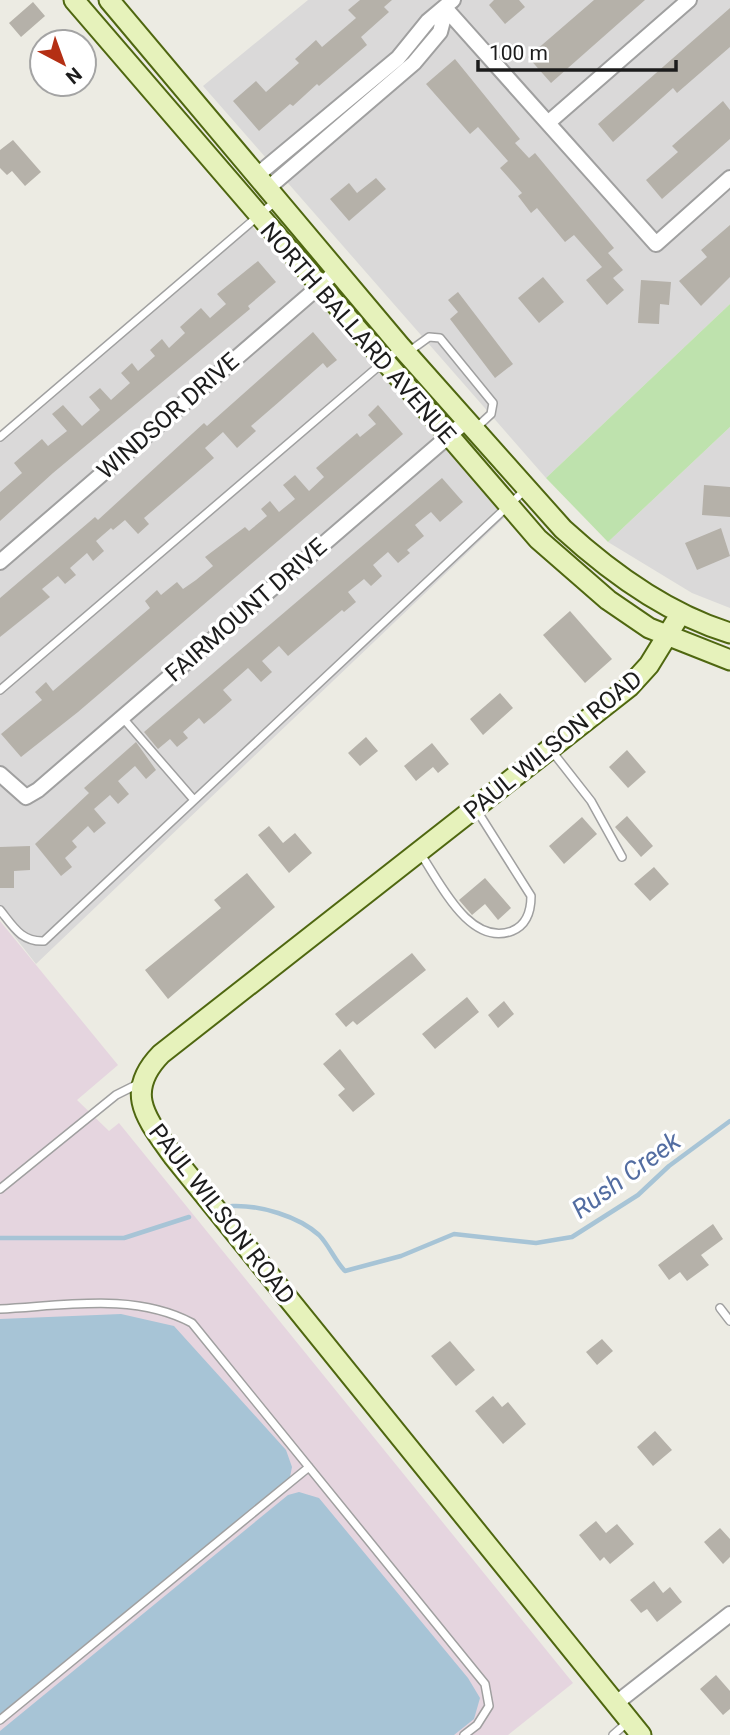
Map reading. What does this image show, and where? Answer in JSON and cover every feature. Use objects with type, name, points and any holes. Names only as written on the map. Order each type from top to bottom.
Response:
[{"type":"main road","name":"NORTH BALLARD AVENUE","points":[[74,0],[318,287],[538,539],[600,594],[668,637],[729,646]]},
{"type":"main road","name":"NORTH BALLARD AVENUE","points":[[109,0],[525,490],[593,556],[729,646]]},
{"type":"main road","name":"PAUL WILSON ROAD","points":[[635,1728],[173,1156],[143,1109],[140,1099],[145,1074],[161,1054],[629,687],[649,665],[681,613]]},
{"type":"street","points":[[549,122],[690,0]]},
{"type":"street","points":[[267,188],[414,63],[440,32],[449,4]]},
{"type":"street","points":[[449,4],[656,244],[730,178]]},
{"type":"street","name":"WINDSOR DRIVE","points":[[0,562],[337,271]]},
{"type":"street","name":"FAIRMOUNT DRIVE","points":[[0,774],[26,797],[38,790],[448,437],[469,426]]},
{"type":"street","points":[[615,1704],[730,1614]]},
{"type":"lane","points":[[0,437],[258,217],[267,188]]},
{"type":"lane","points":[[0,690],[383,362],[404,350],[429,337],[440,338],[493,403],[491,414],[469,426]]},
{"type":"lane","points":[[0,910],[22,937],[32,941],[44,940],[525,490]]},
{"type":"lane","points":[[122,717],[194,800]]},
{"type":"lane","points":[[551,750],[591,801],[622,857]]},
{"type":"lane","points":[[420,853],[464,916],[478,928],[500,935],[520,928],[531,911],[531,896],[476,808]]},
{"type":"lane","points":[[0,1189],[116,1095],[142,1081]]},
{"type":"lane","points":[[0,1309],[123,1303],[173,1313],[192,1323],[485,1685],[489,1706],[477,1725],[464,1735]]},
{"type":"lane","points":[[720,1308],[730,1321]]},
{"type":"lane","points":[[0,1720],[309,1467]]},
{"type":"lane","points":[[613,1735],[635,1728]]},
{"type":"shaded area","points":[[308,0],[730,0],[730,304],[546,478],[203,86]]},
{"type":"shaded area","points":[[250,224],[505,517],[36,964],[0,918],[0,437]]},
{"type":"shaded area","points":[[730,427],[730,608],[692,593],[608,542]]},
{"type":"shaded area","points":[[0,921],[118,1065],[77,1100],[109,1131],[119,1123],[573,1683],[508,1735],[0,1735]]},
{"type":"green space","points":[[730,304],[730,427],[608,542],[546,478]]},
{"type":"water","points":[[121,1314],[174,1326],[286,1450],[292,1467],[290,1477],[0,1714],[0,1319]]},
{"type":"water","points":[[299,1492],[319,1498],[468,1678],[480,1698],[474,1719],[454,1735],[0,1735],[0,1731],[288,1495]]},
{"type":"building","points":[[360,0],[392,0],[384,7],[389,12],[361,37],[367,45],[319,86],[317,84],[293,106],[290,104],[259,131],[233,101],[256,81],[266,92],[299,63],[295,59],[316,40],[322,47],[356,18],[348,10]]},
{"type":"building","points":[[494,0],[519,0],[525,7],[505,24],[489,5]]},
{"type":"building","points":[[594,0],[645,0],[551,83],[528,57]]},
{"type":"building","points":[[33,2],[45,16],[28,28],[21,37],[9,23]]},
{"type":"building","points":[[730,8],[730,47],[677,93],[673,88],[613,142],[598,124]]},
{"type":"building","points":[[455,59],[520,139],[515,143],[529,158],[535,153],[614,248],[608,253],[623,270],[613,278],[624,290],[607,305],[586,280],[602,267],[574,235],[565,242],[537,208],[531,213],[518,196],[522,193],[500,168],[508,161],[478,127],[470,134],[426,84]]},
{"type":"building","points":[[723,101],[730,110],[730,139],[662,199],[646,180],[678,152],[672,146]]},
{"type":"building","points":[[13,140],[41,172],[25,186],[12,171],[7,175],[0,168],[0,150]]},
{"type":"building","points":[[376,178],[386,189],[349,221],[330,199],[349,183],[357,193]]},
{"type":"building","points":[[730,225],[730,277],[701,306],[679,281],[707,257],[701,250]]},
{"type":"building","points":[[258,261],[276,282],[248,306],[250,309],[53,473],[0,521],[0,492],[22,473],[14,463],[42,439],[48,446],[67,431],[52,414],[63,405],[82,426],[100,410],[89,397],[100,388],[111,400],[130,383],[121,373],[132,363],[138,371],[155,356],[150,350],[162,339],[169,348],[185,333],[180,327],[201,308],[210,318],[226,304],[217,294]]},
{"type":"building","points":[[543,277],[564,302],[539,323],[518,298]]},
{"type":"building","points":[[641,280],[671,282],[669,305],[660,304],[659,324],[638,323]]},
{"type":"building","points":[[458,292],[513,364],[495,378],[450,319],[458,312],[448,300]]},
{"type":"building","points":[[313,332],[337,360],[327,368],[323,363],[251,426],[256,431],[237,448],[223,432],[205,448],[214,458],[144,518],[149,524],[138,534],[125,520],[113,530],[111,528],[96,541],[104,551],[93,561],[87,553],[70,568],[76,575],[65,584],[58,576],[42,589],[50,597],[0,637],[0,598],[95,517],[98,520],[204,423],[207,426]]},
{"type":"building","points":[[378,405],[403,434],[78,712],[21,757],[1,734],[42,700],[35,692],[46,682],[53,691],[150,608],[145,601],[157,590],[161,595],[177,582],[183,589],[196,580],[213,566],[205,557],[245,527],[249,531],[267,516],[261,509],[270,501],[279,512],[295,499],[283,485],[295,475],[309,491],[324,477],[316,468],[357,433],[360,437],[376,424],[368,415]]},
{"type":"building","points":[[442,478],[463,502],[440,522],[431,512],[415,525],[424,536],[407,550],[410,553],[398,563],[388,552],[373,565],[382,576],[371,586],[364,579],[348,592],[356,602],[344,612],[342,610],[288,656],[279,646],[262,661],[272,672],[261,682],[248,668],[223,690],[232,700],[204,724],[199,718],[183,732],[188,738],[177,747],[170,739],[158,749],[144,732]]},
{"type":"building","points":[[704,485],[730,487],[730,517],[702,515]]},
{"type":"building","points":[[721,528],[730,556],[697,570],[685,543]]},
{"type":"building","points":[[570,611],[612,659],[585,683],[543,635]]},
{"type":"building","points":[[500,693],[513,708],[483,735],[470,719]]},
{"type":"building","points":[[366,737],[378,751],[360,766],[348,753]]},
{"type":"building","points":[[136,742],[156,770],[146,779],[135,766],[118,781],[129,794],[118,804],[110,795],[94,809],[106,823],[94,833],[88,826],[72,841],[77,847],[65,858],[72,867],[61,876],[35,844],[89,793],[84,788]]},
{"type":"building","points":[[432,743],[449,764],[438,773],[433,767],[416,781],[404,766]]},
{"type":"building","points":[[627,750],[646,772],[628,788],[609,767]]},
{"type":"building","points":[[627,816],[653,846],[641,857],[615,827]]},
{"type":"building","points":[[582,817],[597,834],[564,864],[549,846]]},
{"type":"building","points":[[269,826],[283,843],[295,833],[312,853],[289,873],[258,835]]},
{"type":"building","points":[[30,846],[30,870],[14,871],[14,888],[0,888],[0,847]]},
{"type":"building","points":[[654,867],[669,884],[650,901],[634,884]]},
{"type":"building","points":[[247,873],[275,907],[168,999],[145,970],[221,908],[214,900]]},
{"type":"building","points":[[485,878],[511,908],[498,920],[485,904],[472,915],[459,900]]},
{"type":"building","points":[[412,953],[426,970],[357,1025],[353,1021],[346,1027],[335,1014]]},
{"type":"building","points":[[467,997],[479,1012],[435,1049],[422,1034]]},
{"type":"building","points":[[504,1001],[514,1014],[498,1028],[488,1015]]},
{"type":"building","points":[[340,1049],[375,1094],[353,1112],[338,1095],[345,1089],[323,1064]]},
{"type":"building","points":[[713,1224],[723,1239],[701,1255],[709,1265],[687,1281],[680,1272],[669,1280],[658,1265]]},
{"type":"building","points":[[602,1339],[613,1351],[597,1365],[586,1352]]},
{"type":"building","points":[[450,1341],[475,1370],[456,1386],[431,1356]]},
{"type":"building","points":[[493,1396],[502,1407],[508,1402],[526,1424],[503,1444],[475,1411]]},
{"type":"building","points":[[655,1431],[672,1450],[653,1466],[637,1447]]},
{"type":"building","points":[[596,1521],[606,1533],[617,1524],[634,1544],[610,1564],[604,1557],[600,1561],[579,1535]]},
{"type":"building","points":[[720,1528],[730,1539],[730,1557],[723,1564],[704,1542]]},
{"type":"building","points":[[654,1581],[663,1593],[670,1587],[682,1602],[657,1622],[647,1609],[641,1613],[630,1600]]},
{"type":"building","points":[[716,1675],[730,1691],[730,1709],[723,1715],[700,1689]]},
{"type":"waterway","name":"Rush Creek","points":[[232,1206],[266,1210],[300,1222],[319,1235],[345,1271],[401,1256],[454,1234],[536,1243],[572,1237],[638,1195],[669,1166],[730,1121]]},
{"type":"waterway","name":"Rush Creek","points":[[0,1238],[124,1238],[189,1217]]}]
